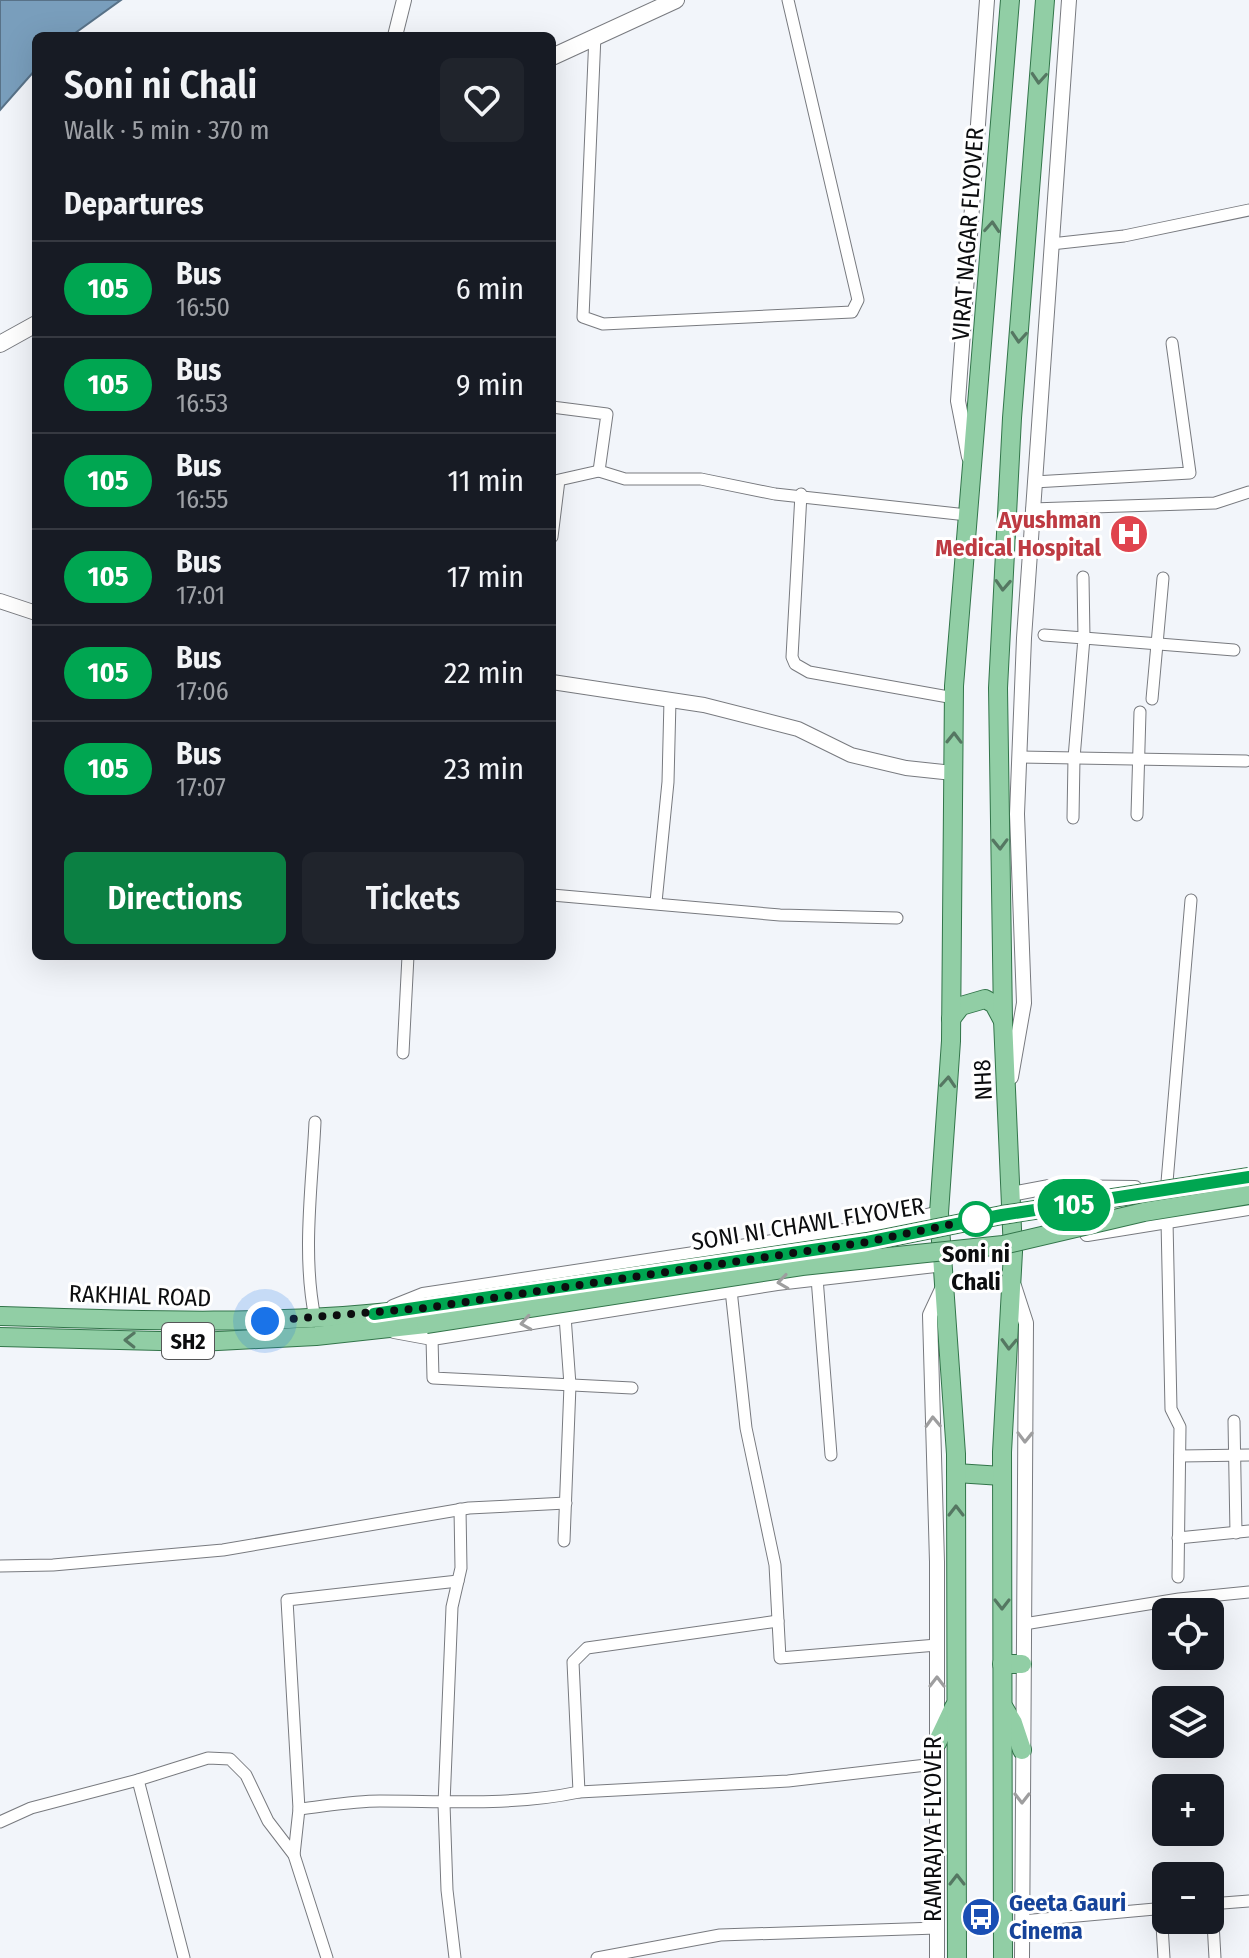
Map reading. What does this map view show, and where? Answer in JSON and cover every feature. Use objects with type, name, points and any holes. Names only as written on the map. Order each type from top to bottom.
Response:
[{"type":"main road","points":[[556,44],[650,0]]},
{"type":"main road","points":[[556,55],[595,34],[676,0]]},
{"type":"main road","name":"VIRAT NAGAR FLYOVER","points":[[972,472],[1010,0]]},
{"type":"main road","points":[[1011,451],[1045,0]]},
{"type":"main road","points":[[0,333],[32,316]]},
{"type":"main road","points":[[0,344],[32,326]]},
{"type":"main road","name":"NH8","points":[[1002,1706],[1002,1476],[1013,1252],[1003,1020],[998,688],[1011,451]]},
{"type":"main road","name":"NH8","points":[[956,1473],[939,1213],[951,1019],[954,698],[972,472]]},
{"type":"main road","points":[[951,1019],[961,1006],[985,999],[994,1004],[1003,1020]]},
{"type":"main road","name":"SONI NI CHAWL FLYOVER","points":[[428,1323],[1002,1215],[1249,1177]]},
{"type":"main road","name":"SONI NI CHAWL FLYOVER","points":[[375,1321],[428,1323],[802,1266],[968,1251],[1144,1212],[1249,1195]]},
{"type":"main road","name":"RAKHIAL ROAD","points":[[0,1316],[199,1323],[315,1318],[375,1321]]},
{"type":"main road","name":"RAKHIAL ROAD","points":[[0,1337],[199,1342],[316,1336],[375,1321]]},
{"type":"main road","points":[[956,1473],[1002,1476]]},
{"type":"main road","name":"RAMRAJYA FLYOVER","points":[[956,1473],[957,1958]]},
{"type":"main road","points":[[1002,1664],[1022,1664]]},
{"type":"main road","points":[[937,1743],[957,1701]]},
{"type":"main road","points":[[1002,1706],[1013,1723],[1022,1750]]},
{"type":"main road","points":[[1002,1706],[1003,1958]]},
{"type":"street","points":[[396,32],[404,0]]},
{"type":"street","points":[[595,34],[583,317],[603,324],[852,312],[858,300],[788,0]]},
{"type":"street","points":[[972,472],[958,401],[987,0]]},
{"type":"street","points":[[1008,1093],[1024,1003],[1017,814],[1032,509],[1069,0]]},
{"type":"street","points":[[1051,244],[1124,236],[1249,210]]},
{"type":"street","points":[[1034,482],[1190,473],[1172,343]]},
{"type":"street","points":[[556,408],[607,414],[599,471]]},
{"type":"street","points":[[1011,451],[1036,452]]},
{"type":"street","points":[[556,504],[559,480],[599,471],[625,479],[701,479],[775,494],[801,494],[967,515]]},
{"type":"street","points":[[1032,509],[1215,503],[1249,492]]},
{"type":"street","points":[[801,494],[792,657],[795,664],[809,672],[954,698]]},
{"type":"street","points":[[1073,818],[1074,758],[1084,638],[1083,577]]},
{"type":"street","points":[[1152,699],[1163,578]]},
{"type":"street","points":[[0,601],[32,612]]},
{"type":"street","points":[[1044,635],[1234,650]]},
{"type":"street","points":[[556,683],[670,700],[798,729],[851,755],[906,768],[953,773]]},
{"type":"street","points":[[656,902],[668,782],[670,700]]},
{"type":"street","points":[[1137,815],[1140,712]]},
{"type":"street","points":[[1020,757],[1246,761]]},
{"type":"street","points":[[556,895],[780,915],[897,918]]},
{"type":"street","points":[[1167,1182],[1191,900]]},
{"type":"street","points":[[403,1053],[408,960]]},
{"type":"street","points":[[315,1122],[310,1293],[315,1318]]},
{"type":"street","points":[[1012,1194],[1048,1187],[1131,1189],[1249,1168]]},
{"type":"street","points":[[1013,1252],[1094,1232],[1249,1208]]},
{"type":"street","points":[[375,1321],[423,1295],[904,1222],[939,1213]]},
{"type":"street","points":[[1167,1221],[1171,1409],[1180,1427],[1178,1577]]},
{"type":"street","points":[[632,1388],[433,1378],[428,1323],[565,1316],[817,1278],[944,1264]]},
{"type":"street","points":[[817,1278],[831,1455]]},
{"type":"street","points":[[1011,1278],[1026,1323],[1022,1958]]},
{"type":"street","points":[[937,1958],[937,1645],[930,1315],[945,1285]]},
{"type":"street","points":[[731,1290],[746,1428],[775,1565],[780,1658],[937,1645]]},
{"type":"street","points":[[564,1541],[570,1385],[565,1316]]},
{"type":"street","points":[[1178,1538],[1243,1532],[1234,1455],[1234,1421]]},
{"type":"street","points":[[1180,1456],[1249,1455]]},
{"type":"street","points":[[0,1566],[53,1565],[223,1550],[460,1509],[566,1503]]},
{"type":"street","points":[[455,1958],[447,1890],[444,1804],[452,1607],[458,1581],[460,1509]]},
{"type":"street","points":[[294,1855],[299,1809],[287,1600],[458,1581]]},
{"type":"street","points":[[1024,1624],[1179,1599],[1249,1592]]},
{"type":"street","points":[[579,1792],[573,1662],[587,1648],[778,1621]]},
{"type":"street","points":[[0,1822],[31,1808],[208,1758],[230,1759],[246,1775],[268,1821],[294,1855],[327,1958]]},
{"type":"street","points":[[299,1809],[378,1801],[444,1804],[553,1797],[579,1792],[788,1781],[935,1764]]},
{"type":"street","points":[[138,1780],[184,1958]]},
{"type":"street","points":[[1224,1903],[1249,1901]]},
{"type":"street","points":[[1022,1921],[1152,1909]]},
{"type":"street","points":[[597,1958],[720,1935],[937,1928]]},
{"type":"street","points":[[1164,1934],[1164,1958]]},
{"type":"street","points":[[1213,1934],[1215,1958]]},
{"type":"water","points":[[0,0],[121,0],[77,32],[32,32],[32,74],[0,110]]},
{"type":"bus line","name":"105","points":[[374,1314],[867,1242],[1002,1215],[1249,1177]]},
{"type":"place","name":"Ayushman Medical Hospital","points":[[1129,534]]},
{"type":"place","name":"Soni ni Chali","points":[[976,1219]]},
{"type":"place","name":"Geeta Gauri Cinema","points":[[981,1917]]},
{"type":"route","points":[[265,1321],[425,1308],[867,1242],[979,1219],[976,1219]]}]
